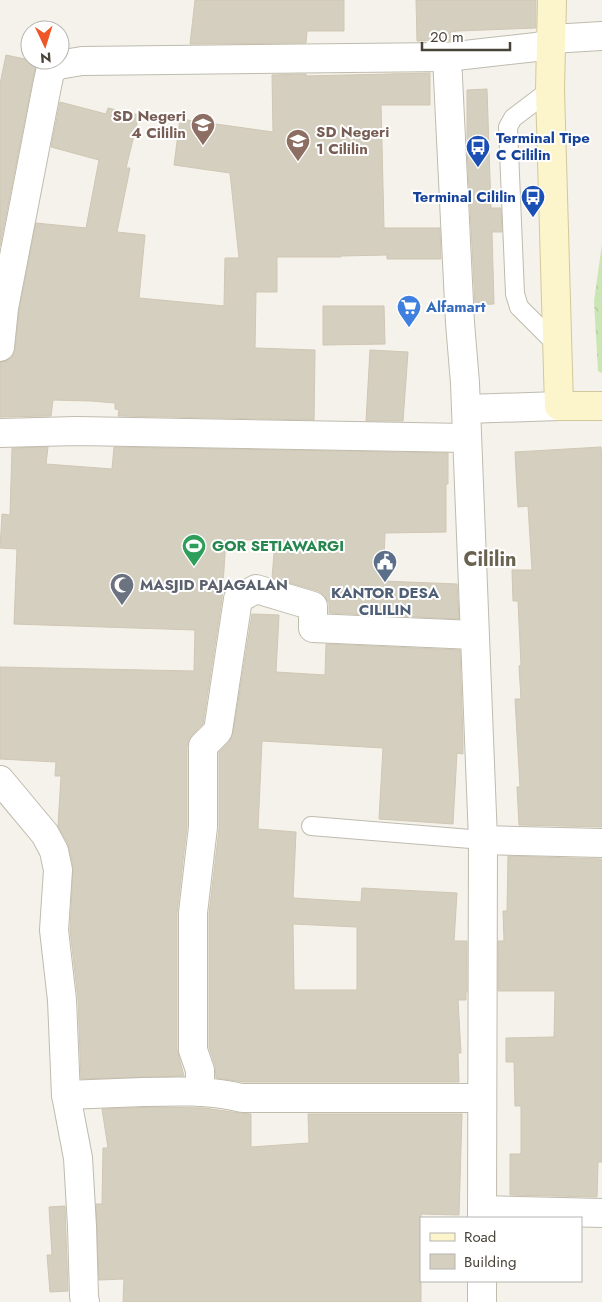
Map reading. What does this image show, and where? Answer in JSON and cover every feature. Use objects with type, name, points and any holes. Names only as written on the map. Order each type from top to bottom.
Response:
[{"type":"main road","points":[[552,0],[550,90],[559,406],[602,406]]},
{"type":"street","points":[[0,347],[4,308],[48,79],[50,72],[58,65],[82,61],[447,57],[536,47],[548,44],[551,39],[602,36]]},
{"type":"street","points":[[447,57],[460,324],[465,383],[482,840],[482,1214],[602,1213]]},
{"type":"street","points":[[466,408],[559,406]]},
{"type":"street","points":[[0,433],[77,431],[467,438]]},
{"type":"street","points":[[200,1092],[200,1070],[193,1050],[193,913],[203,827],[203,746],[218,731],[238,599],[256,589],[313,606],[313,628],[474,635]]},
{"type":"street","points":[[0,780],[44,834],[54,851],[58,870],[54,930],[62,1000],[66,1095],[78,1158],[85,1302]]},
{"type":"street","points":[[482,840],[602,843]]},
{"type":"street","points":[[66,1095],[200,1092],[242,1098],[481,1098]]},
{"type":"street","points":[[482,1282],[482,1302]]},
{"type":"lane","points":[[550,90],[513,118],[508,127],[515,294],[519,307],[556,344]]},
{"type":"lane","points":[[311,826],[482,840]]},
{"type":"green space","points":[[602,244],[602,373],[598,371],[594,301]]},
{"type":"building","points":[[195,0],[344,0],[344,31],[307,31],[306,43],[190,44]]},
{"type":"building","points":[[416,0],[536,0],[536,28],[458,31],[450,32],[458,40],[417,41]]},
{"type":"building","points":[[6,55],[20,58],[20,70],[35,70],[0,246],[0,84]]},
{"type":"building","points":[[430,73],[430,105],[381,105],[384,228],[440,228],[441,259],[387,259],[387,255],[277,257],[277,292],[256,292],[255,348],[315,350],[314,420],[118,416],[119,410],[115,409],[115,403],[53,400],[51,416],[0,417],[0,362],[7,361],[12,357],[15,349],[19,310],[36,223],[86,228],[99,160],[51,147],[60,102],[106,114],[108,108],[139,115],[126,168],[130,168],[117,232],[145,235],[139,298],[224,306],[225,258],[239,258],[230,173],[174,165],[180,119],[273,132],[272,75]]},
{"type":"building","name":"Terminal Tipe C Cililin","points":[[487,89],[491,208],[501,208],[502,232],[492,232],[494,304],[475,305],[467,148],[467,90]]},
{"type":"building","points":[[323,306],[384,306],[385,344],[323,345]]},
{"type":"building","points":[[370,350],[408,352],[403,421],[366,421]]},
{"type":"building","points":[[48,447],[46,464],[112,469],[114,447],[448,453],[446,532],[385,533],[383,581],[457,584],[459,619],[329,613],[329,602],[318,591],[272,578],[275,541],[226,539],[222,599],[203,724],[192,735],[187,746],[187,826],[177,913],[177,1050],[184,1076],[81,1079],[78,999],[70,930],[73,867],[68,844],[58,826],[61,776],[55,776],[56,762],[0,759],[0,667],[194,671],[195,630],[14,624],[17,549],[0,548],[2,514],[10,515],[12,448]]},
{"type":"building","points":[[601,447],[602,827],[519,825],[517,787],[520,787],[515,699],[521,699],[519,666],[521,665],[518,601],[513,601],[512,570],[532,570],[528,506],[518,507],[515,452]]},
{"type":"building","points":[[252,614],[279,615],[276,672],[325,675],[326,644],[460,650],[463,754],[457,753],[453,824],[379,819],[383,748],[262,741],[258,829],[296,832],[293,898],[361,902],[362,888],[457,893],[454,941],[467,941],[466,1000],[458,1000],[461,1053],[458,1053],[459,1082],[244,1082],[216,1078],[215,1065],[209,1047],[209,914],[219,829],[219,752],[229,742],[233,733]],"holes":[[[293,924],[357,927],[357,990],[294,990]]]},
{"type":"building","points":[[508,856],[602,859],[602,1162],[598,1162],[597,1197],[510,1195],[510,1154],[521,1154],[521,1106],[515,1106],[514,1062],[506,1062],[506,1038],[554,1037],[555,991],[498,991],[498,941],[504,941],[503,911],[507,911]]},
{"type":"building","points":[[204,1108],[251,1114],[251,1147],[309,1143],[308,1114],[462,1114],[459,1215],[421,1214],[420,1217],[421,1302],[123,1302],[124,1279],[99,1280],[96,1204],[102,1204],[103,1148],[108,1148],[102,1109]]},
{"type":"building","points":[[65,1206],[68,1291],[50,1292],[47,1255],[52,1255],[49,1207]]},
{"type":"place","name":"SD Negeri 4 Cililin","points":[[203,146]]},
{"type":"place","name":"SD Negeri 1 Cililin","points":[[298,162]]},
{"type":"place","name":"Terminal Tipe C Cililin","points":[[478,168]]},
{"type":"place","name":"Terminal Cililin","points":[[533,218]]},
{"type":"place","name":"Alfamart","points":[[409,328]]},
{"type":"place","name":"GOR SETIAWARGI","points":[[194,567]]},
{"type":"place","name":"KANTOR DESA CILILIN","points":[[385,583]]},
{"type":"place","name":"MASJID PAJAGALAN","points":[[122,606]]},
{"type":"district","name":"Cililin","points":[[490,559]]}]
